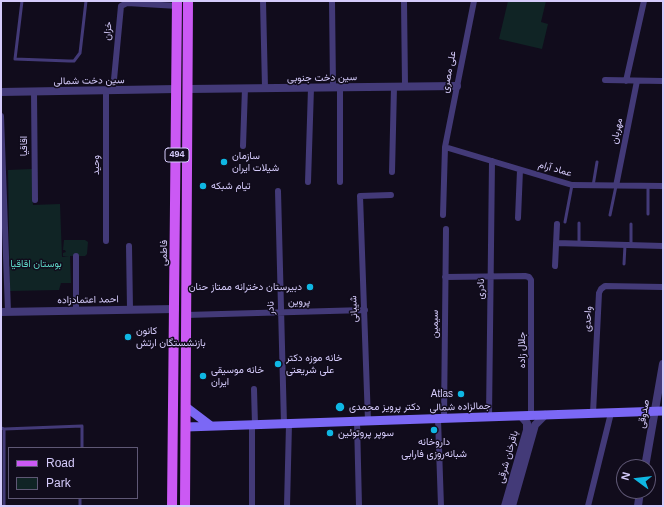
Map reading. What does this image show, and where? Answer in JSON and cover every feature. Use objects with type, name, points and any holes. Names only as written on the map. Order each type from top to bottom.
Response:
[{"type":"main road","name":"494","points":[[185,506],[188,1]]},
{"type":"main road","name":"فاطمی","points":[[172,506],[178,3]]},
{"type":"main road","points":[[177,89],[188,89]]},
{"type":"main road","points":[[175,309],[186,312]]},
{"type":"main road","points":[[186,407],[211,426]]},
{"type":"main road","name":"جمالزاده شمالی","points":[[186,427],[659,411]]},
{"type":"main road","points":[[173,428],[186,427]]},
{"type":"street","points":[[263,1],[265,88]]},
{"type":"street","points":[[332,1],[340,182]]},
{"type":"street","points":[[404,1],[405,86]]},
{"type":"street","name":"علی مصری","points":[[443,215],[445,147],[474,1]]},
{"type":"street","points":[[626,81],[644,1]]},
{"type":"street","name":"خزان","points":[[110,90],[121,6],[127,3],[178,3]]},
{"type":"street","points":[[605,80],[663,81]]},
{"type":"street","name":"مهربان","points":[[616,186],[637,81]]},
{"type":"street","name":"سین دخت جنوبی","points":[[188,89],[457,86]]},
{"type":"street","points":[[392,172],[394,87]]},
{"type":"street","points":[[243,146],[245,88]]},
{"type":"street","points":[[308,182],[311,88]]},
{"type":"street","name":"سین دخت شمالی","points":[[1,92],[177,89]]},
{"type":"street","name":"وحید","points":[[106,241],[110,90]]},
{"type":"street","name":"اقاقیا","points":[[34,92],[34,200]]},
{"type":"street","points":[[1,116],[4,312]]},
{"type":"street","name":"عماد آرام","points":[[445,147],[572,185],[663,186]]},
{"type":"street","name":"نادری","points":[[489,417],[492,161]]},
{"type":"street","points":[[518,218],[520,170]]},
{"type":"street","name":"نادر","points":[[278,191],[288,506]]},
{"type":"street","name":"شیبانی","points":[[368,421],[360,196],[391,195]]},
{"type":"street","points":[[555,266],[557,224]]},
{"type":"street","name":"سیمین","points":[[441,506],[441,418],[446,229]]},
{"type":"street","points":[[556,243],[663,246]]},
{"type":"street","points":[[130,246],[130,309]]},
{"type":"street","points":[[76,256],[76,310]]},
{"type":"street","points":[[445,277],[491,276]]},
{"type":"street","name":"جلال زاده","points":[[491,276],[525,276],[530,279],[532,284],[531,415]]},
{"type":"street","name":"واحدی","points":[[593,413],[599,292],[606,286],[663,287]]},
{"type":"street","name":"احمد اعتمادزاده","points":[[4,312],[175,309]]},
{"type":"street","name":"پروین","points":[[186,312],[365,310]]},
{"type":"street","name":"صدوقی","points":[[647,459],[659,411],[663,364]]},
{"type":"street","points":[[252,506],[254,389]]},
{"type":"street","points":[[588,506],[611,413]]},
{"type":"street","points":[[512,506],[535,425],[545,415]]},
{"type":"street","name":"باقرخان شرقی","points":[[505,506],[527,430],[527,423],[521,416]]},
{"type":"street","points":[[357,421],[358,506]]},
{"type":"lane","points":[[22,1],[15,59],[72,61],[77,58],[80,53],[86,1]]},
{"type":"lane","points":[[592,186],[597,162]]},
{"type":"lane","points":[[565,222],[572,185]]},
{"type":"lane","points":[[610,215],[616,186]]},
{"type":"lane","points":[[648,186],[648,214]]},
{"type":"lane","points":[[579,223],[579,244]]},
{"type":"lane","points":[[624,264],[631,224]]},
{"type":"lane","points":[[4,506],[3,428],[82,426],[82,447]]},
{"type":"green space","points":[[508,1],[546,1],[541,22],[548,24],[542,49],[499,39]]},
{"type":"green space","name":"بوستان اقاقیا","points":[[32,169],[33,205],[60,204],[62,257],[69,256],[63,256],[63,253],[66,252],[63,250],[64,240],[85,240],[88,242],[87,254],[85,256],[70,256],[71,283],[61,283],[59,290],[10,291],[8,170]]},
{"type":"place","name":"سازمان شیلات ایران","points":[[224,162]]},
{"type":"place","name":"تیام شبکه","points":[[203,186]]},
{"type":"place","name":"دبیرستان دخترانه ممتاز حنان","points":[[310,287]]},
{"type":"place","name":"کانون بازنشستگان ارتش","points":[[128,337]]},
{"type":"place","name":"خانه موزه دکتر علی شریعتی","points":[[278,364]]},
{"type":"place","name":"خانه موسیقی ایران","points":[[203,376]]},
{"type":"place","name":"Atlas","points":[[461,394]]},
{"type":"place","name":"دکتر پرویز محمدی","points":[[340,407]]},
{"type":"place","name":"داروخانه شبانه‌روزی فارابی","points":[[434,430]]},
{"type":"place","name":"سوپر پروتوئین","points":[[330,433]]}]
